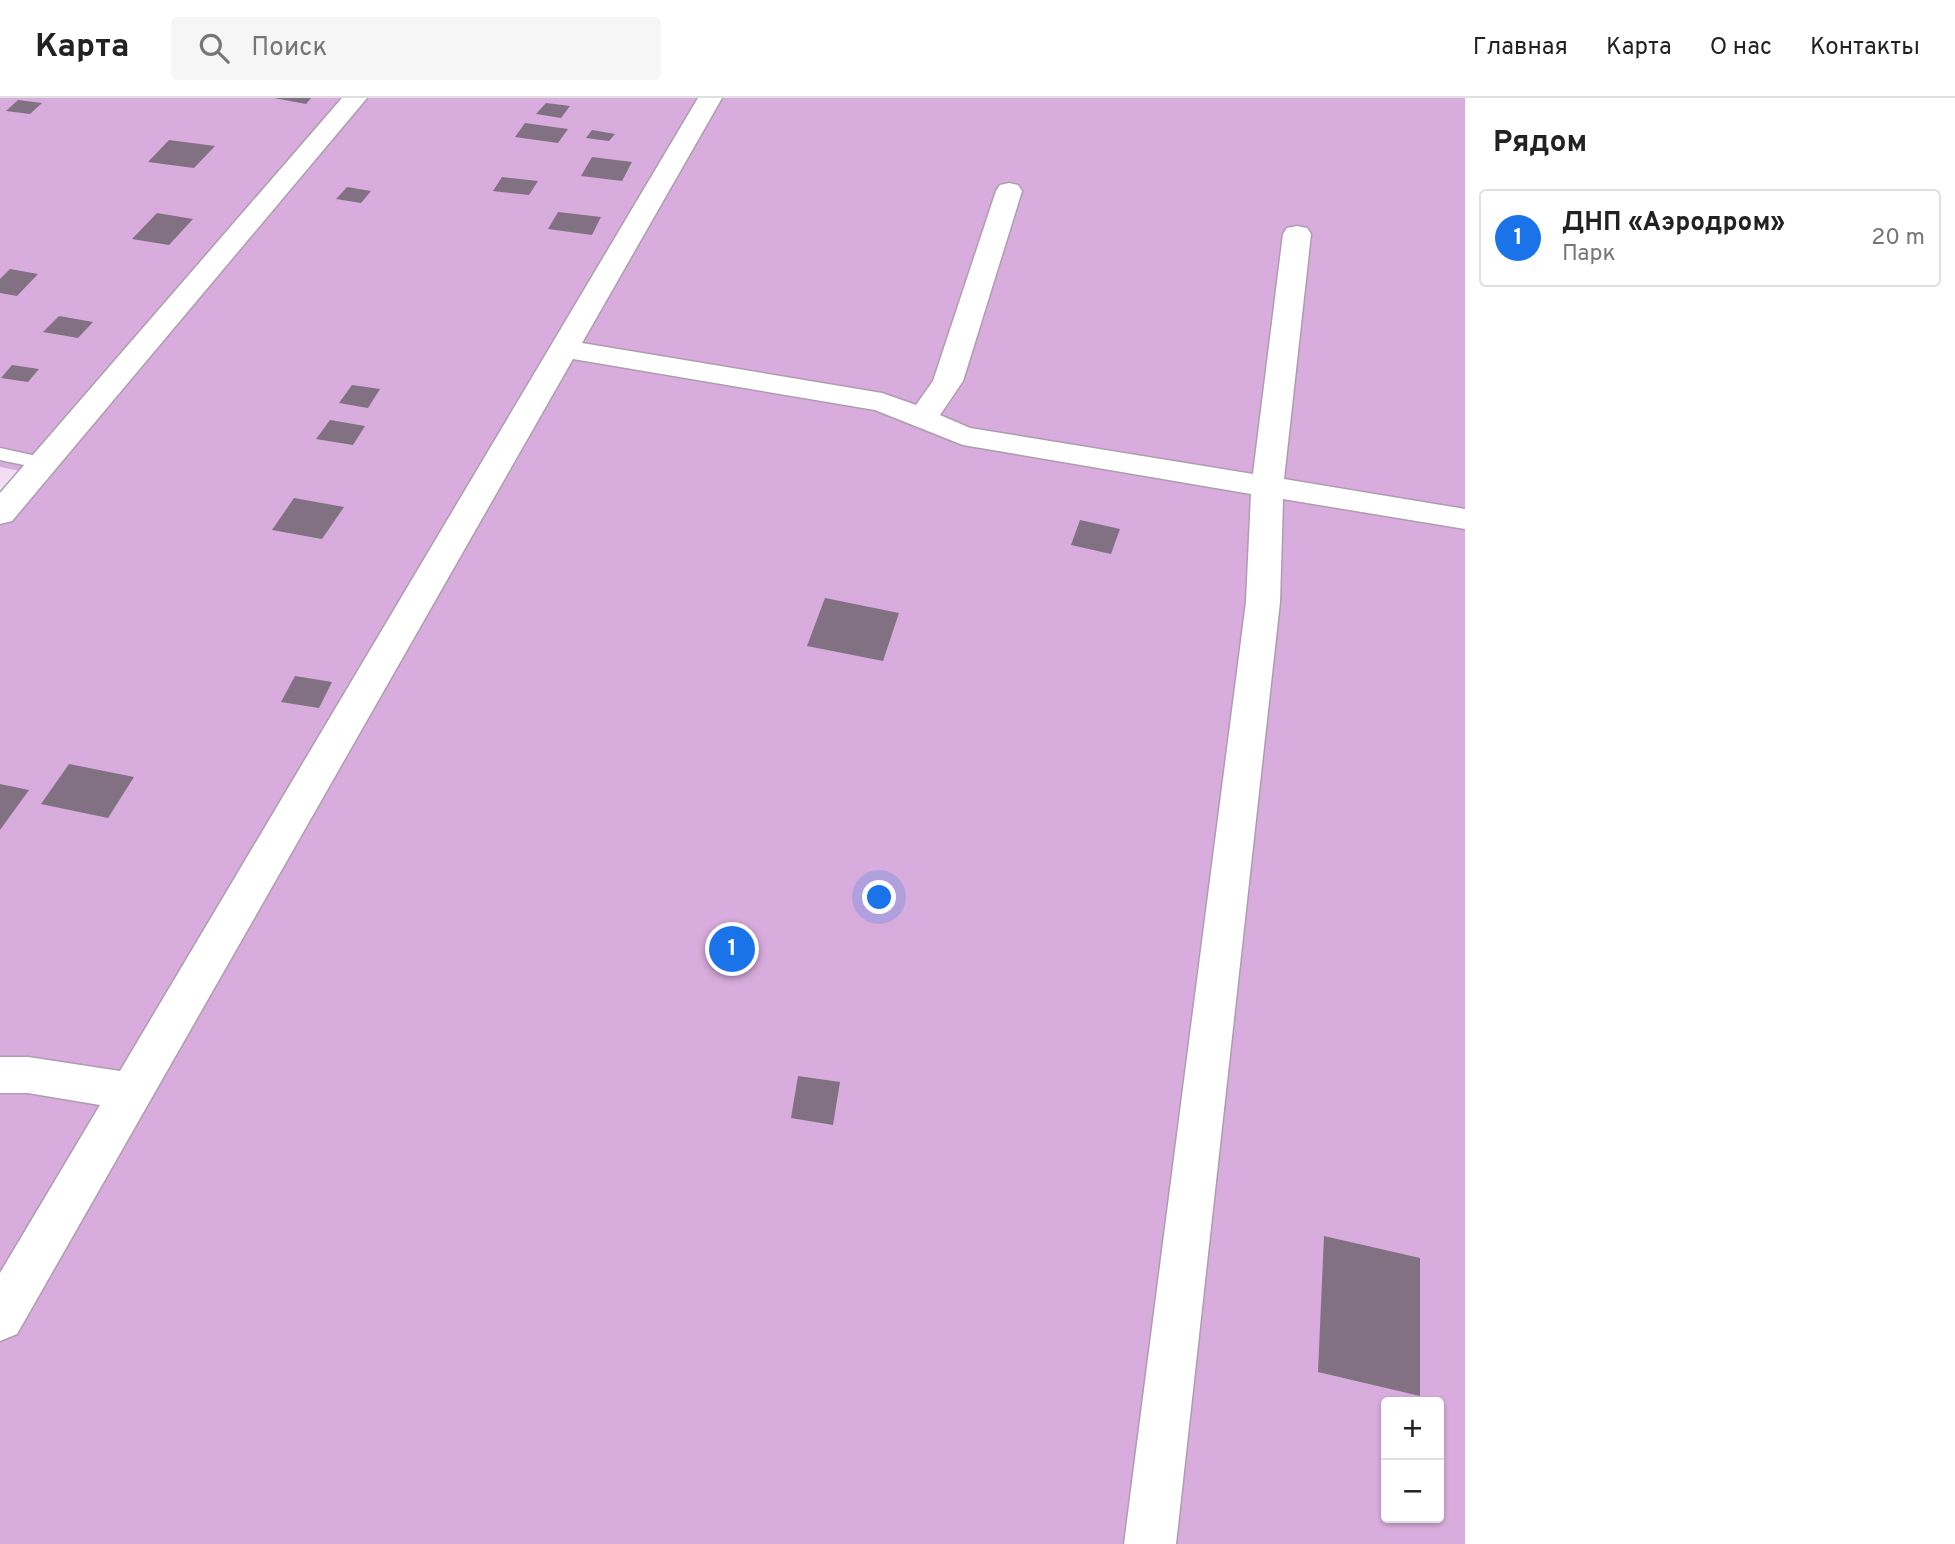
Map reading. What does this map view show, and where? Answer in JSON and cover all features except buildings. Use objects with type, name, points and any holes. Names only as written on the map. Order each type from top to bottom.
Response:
[{"type":"street","points":[[0,514],[355,98]]},
{"type":"street","points":[[0,1318],[710,98]]},
{"type":"street","points":[[922,419],[948,381],[1009,191]]},
{"type":"street","points":[[1150,1544],[1263,602],[1266,486],[1297,234]]},
{"type":"street","points":[[565,349],[882,402],[963,436],[1465,519]]},
{"type":"street","points":[[0,1075],[28,1075],[132,1091]]},
{"type":"lane","points":[[0,454],[43,463]]},
{"type":"shaded area","points":[[0,98],[1465,98],[1465,1544],[0,1544],[0,496],[20,471],[0,467]]},
{"type":"place","name":"ДНП «Аэродром»","points":[[732,949]]}]
